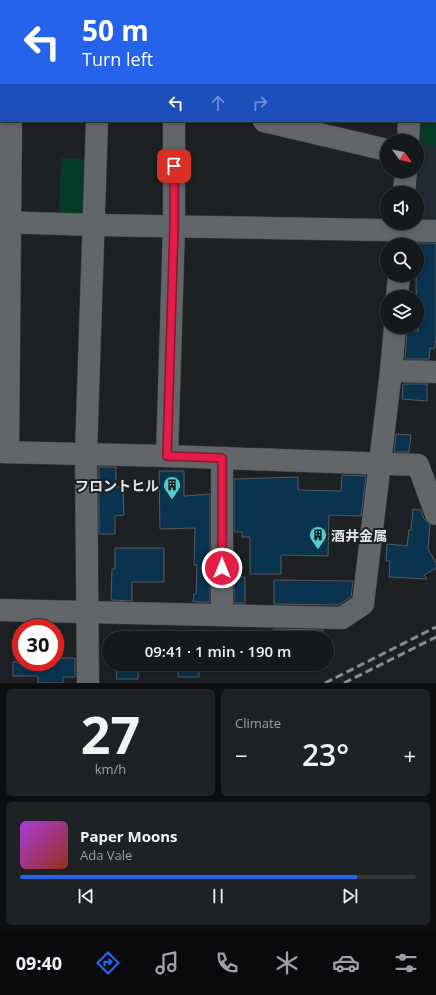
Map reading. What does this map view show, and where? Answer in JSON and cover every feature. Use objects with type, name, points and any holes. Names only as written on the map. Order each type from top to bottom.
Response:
[{"type":"street","points":[[11,122],[5,222],[4,452],[418,465],[436,514]]},
{"type":"street","points":[[88,683],[86,454],[97,122]]},
{"type":"street","points":[[167,456],[174,227],[174,122]]},
{"type":"street","points":[[268,122],[380,148]]},
{"type":"street","points":[[408,134],[409,122]]},
{"type":"street","points":[[5,222],[402,233],[436,231]]},
{"type":"street","points":[[0,610],[342,618],[363,604],[394,334]]},
{"type":"street","points":[[391,371],[436,372]]},
{"type":"street","points":[[222,458],[222,615]]},
{"type":"shaded area","points":[[418,122],[436,122],[436,221],[424,220],[424,186],[414,186],[414,178],[424,178],[424,134],[418,134]]},
{"type":"green space","points":[[422,122],[436,122],[436,146],[424,145],[424,134],[421,134]]},
{"type":"green space","points":[[61,158],[91,159],[83,215],[59,214]]},
{"type":"building","points":[[424,243],[436,243],[436,339],[434,349],[430,348],[429,359],[405,359],[407,334],[424,334],[424,290],[416,290],[416,282],[424,282]]},
{"type":"building","points":[[403,384],[427,384],[427,401],[402,399]]},
{"type":"building","points":[[396,434],[411,435],[409,452],[394,452]]},
{"type":"building","points":[[99,467],[116,467],[116,487],[123,487],[124,515],[115,516],[115,534],[99,534]]},
{"type":"building","points":[[159,471],[184,471],[184,496],[210,494],[210,602],[193,602],[194,594],[196,594],[197,565],[194,565],[195,528],[160,529]]},
{"type":"building","points":[[342,475],[366,476],[361,516],[329,515],[328,556],[281,555],[281,574],[250,574],[250,537],[242,537],[242,532],[234,532],[234,479],[298,477],[298,490],[341,491]]},
{"type":"building","points":[[413,509],[421,510],[424,519],[430,524],[428,549],[436,563],[436,568],[424,575],[427,579],[389,577],[390,561],[386,561],[387,544],[407,546],[409,530],[411,530]]},
{"type":"building","points":[[115,548],[164,548],[164,582],[132,582],[132,601],[111,600],[112,569],[115,569]]},
{"type":"building","points":[[234,577],[245,577],[245,603],[234,603]]},
{"type":"building","points":[[274,580],[353,581],[351,597],[338,605],[274,604]]},
{"type":"building","points":[[273,629],[323,630],[323,631],[273,631]]},
{"type":"building","points":[[64,658],[75,658],[75,677],[63,677],[63,683],[38,683],[38,676],[13,676],[13,671],[64,671]]},
{"type":"building","points":[[117,671],[138,671],[138,679],[116,679]]},
{"type":"building","points":[[178,671],[199,671],[199,677],[178,677]]},
{"type":"railway","points":[[325,683],[436,627]]},
{"type":"railway","points":[[344,683],[436,637]]},
{"type":"place","name":"フロントヒル","points":[[172,500]]},
{"type":"place","name":"酒井金属","points":[[318,550]]},
{"type":"route","points":[[174,166],[174,227],[167,456],[222,458],[222,568]]}]
